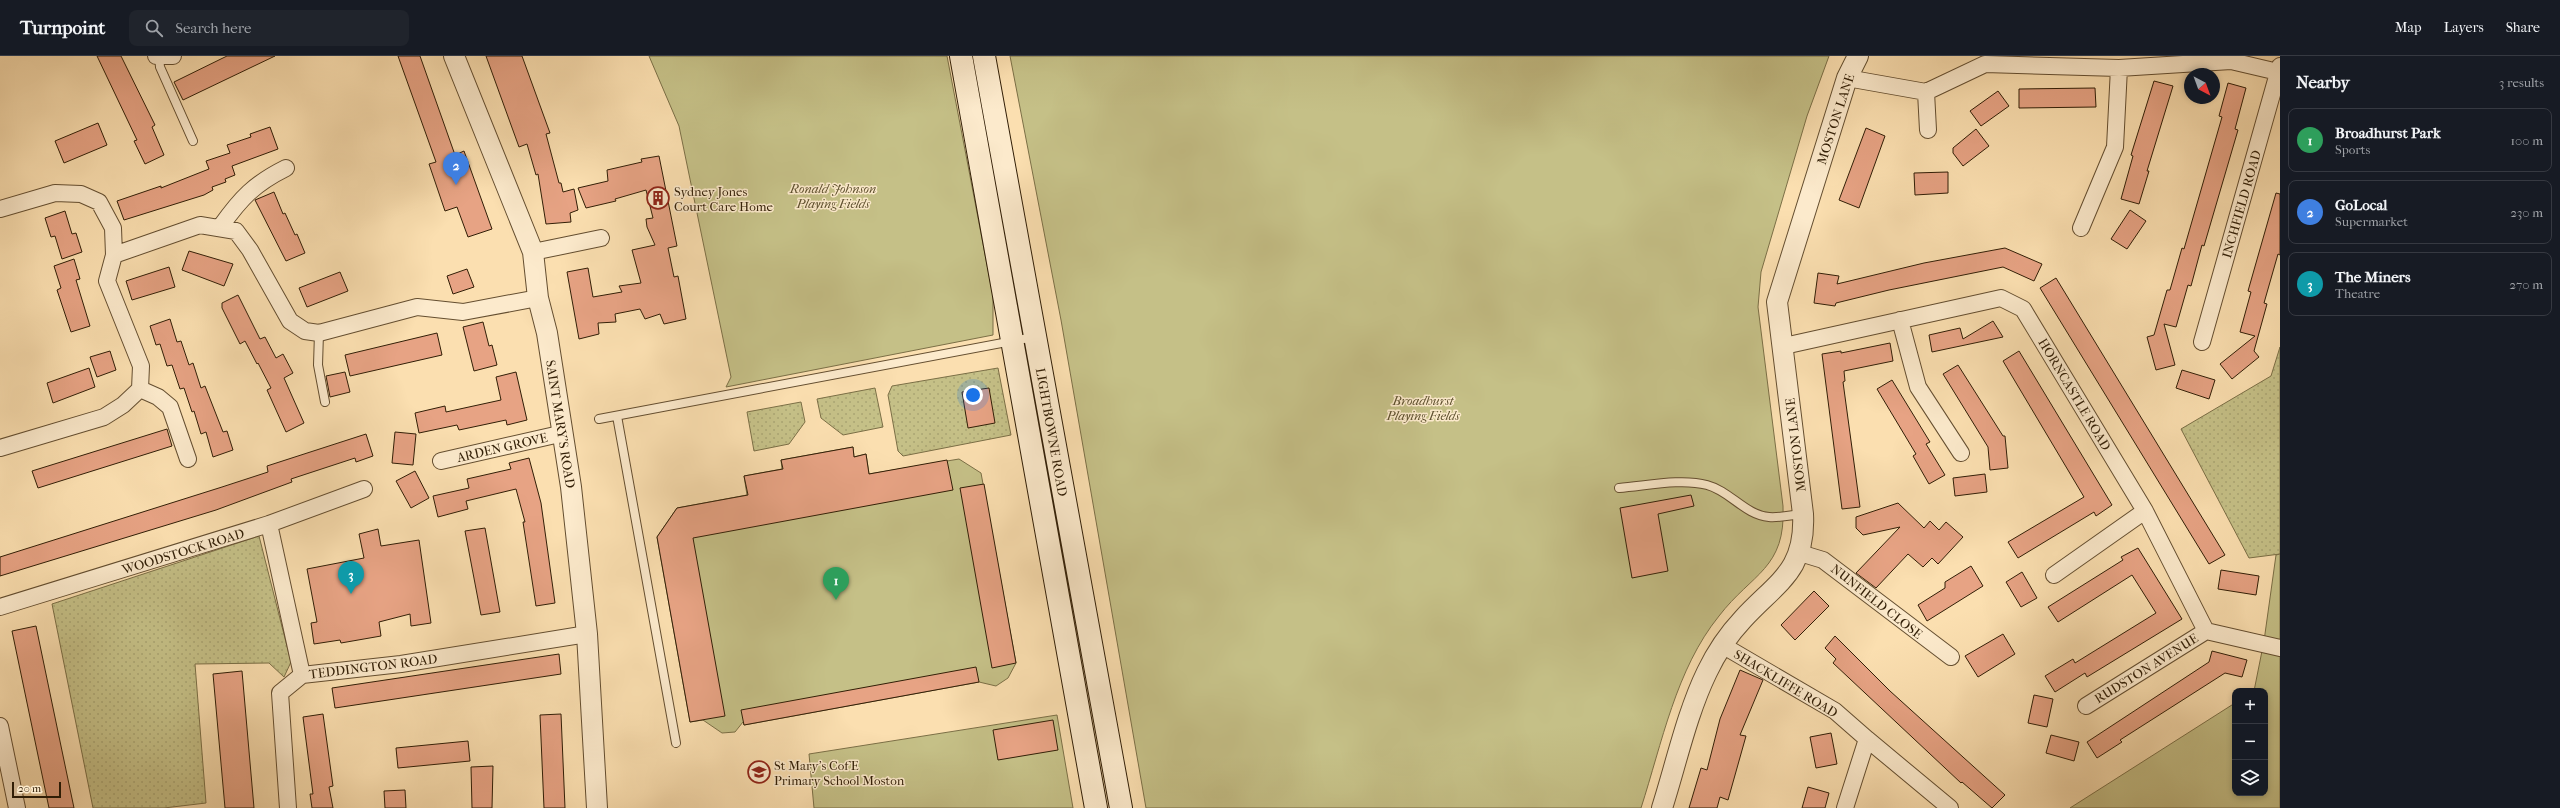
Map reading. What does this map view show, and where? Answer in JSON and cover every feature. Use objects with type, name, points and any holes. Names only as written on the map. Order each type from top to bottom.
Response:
[{"type":"main road","name":"LIGHTBOWNE ROAD","points":[[961,56],[1096,808]]},
{"type":"main road","name":"LIGHTBOWNE ROAD","points":[[984,56],[1121,808]]},
{"type":"street","name":"SAINT MARY'S ROAD","points":[[454,56],[533,252],[538,298],[547,333],[564,433],[587,634],[597,808]]},
{"type":"street","name":"MOSTON LANE","points":[[1662,808],[1700,687],[1722,645],[1742,620],[1785,577],[1800,553],[1803,534],[1803,514],[1784,346],[1777,302],[1847,78],[1858,56]]},
{"type":"street","points":[[1847,78],[1926,92],[1985,64],[2119,68],[2231,61],[2279,69]]},
{"type":"street","points":[[2081,228],[2115,147],[2119,68]]},
{"type":"street","name":"INCHFIELD ROAD","points":[[2202,342],[2279,69]]},
{"type":"street","points":[[1926,92],[1928,130]]},
{"type":"street","points":[[221,226],[247,193],[263,179],[286,168]]},
{"type":"street","points":[[0,208],[55,194],[81,194],[99,202],[113,228],[114,255],[107,281],[141,366],[140,389],[123,406],[104,416],[0,448]]},
{"type":"street","points":[[114,255],[200,225],[221,226],[236,231],[250,250],[290,321],[305,331],[319,333],[417,307],[463,312],[538,298]]},
{"type":"street","points":[[533,252],[601,238]]},
{"type":"street","name":"HORNCASTLE ROAD","points":[[1784,346],[2000,298],[2023,308],[2145,511],[2206,631]]},
{"type":"street","points":[[1900,320],[1918,387],[1961,453]]},
{"type":"street","points":[[140,389],[158,397],[170,407],[188,459]]},
{"type":"street","name":"ARDEN GROVE","points":[[441,461],[564,433]]},
{"type":"street","name":"WOODSTOCK ROAD","points":[[0,607],[270,524],[364,489]]},
{"type":"street","points":[[2054,575],[2145,511]]},
{"type":"street","points":[[270,524],[302,675]]},
{"type":"street","name":"NUNFIELD CLOSE","points":[[1800,553],[1823,560],[1951,658]]},
{"type":"street","points":[[2206,631],[2280,648]]},
{"type":"street","name":"RUDSTON AVENUE","points":[[2086,706],[2206,631]]},
{"type":"street","name":"TEDDINGTON ROAD","points":[[288,808],[280,693],[302,675],[401,664],[587,634]]},
{"type":"street","name":"SHACKLIFFE ROAD","points":[[1722,645],[1835,710],[1867,740],[1950,808]]},
{"type":"street","points":[[0,726],[17,808]]},
{"type":"street","points":[[1845,808],[1867,740]]},
{"type":"lane","points":[[163,56],[160,67],[193,141]]},
{"type":"lane","points":[[319,333],[318,365],[325,402]]},
{"type":"lane","points":[[599,419],[1034,337]]},
{"type":"lane","points":[[618,416],[676,743]]},
{"type":"lane","points":[[1619,488],[1686,483],[1706,485],[1719,490],[1754,513],[1769,517],[1803,514]]},
{"type":"green space","name":"Ronald Johnson Playing Fields","points":[[649,56],[947,56],[993,296],[993,335],[726,387],[731,377],[679,126]]},
{"type":"green space","name":"Broadhurst Playing Fields","points":[[1010,56],[1829,56],[1807,116],[1761,272],[1758,307],[1783,506],[1782,527],[1779,544],[1773,557],[1755,579],[1719,616],[1704,637],[1692,659],[1672,708],[1641,808],[1146,808],[1061,320]]},
{"type":"green space","points":[[2280,347],[2280,554],[2249,558],[2181,429],[2271,376]]},
{"type":"green space","points":[[998,368],[1011,435],[903,456],[898,451],[888,395],[892,386]]},
{"type":"green space","points":[[875,388],[883,427],[843,435],[821,418],[817,399]]},
{"type":"green space","points":[[801,402],[805,422],[789,444],[754,451],[747,412]]},
{"type":"green space","points":[[853,447],[854,457],[866,454],[869,474],[959,459],[981,473],[1016,663],[1008,678],[996,686],[979,682],[744,725],[743,722],[735,732],[722,733],[703,720],[690,722],[657,537],[677,508],[747,495],[744,476],[782,469],[781,460]]},
{"type":"green space","points":[[259,536],[291,662],[284,677],[269,663],[195,664],[206,803],[164,808],[93,808],[52,604]]},
{"type":"green space","points":[[2280,554],[2280,808],[2070,808],[2232,705],[2232,796],[2268,796],[2268,688],[2255,688],[2264,641],[2276,555]]},
{"type":"green space","points":[[1057,715],[1073,808],[814,808],[809,754]]},
{"type":"building","points":[[97,56],[121,56],[155,125],[152,127],[164,155],[145,164],[134,141],[137,140]]},
{"type":"building","points":[[227,56],[275,56],[183,100],[174,82]]},
{"type":"building","points":[[398,56],[420,56],[455,155],[464,151],[492,229],[468,237],[457,207],[445,211],[429,164],[436,162]]},
{"type":"building","points":[[486,56],[522,56],[550,133],[546,134],[559,183],[561,183],[563,192],[574,189],[578,210],[570,213],[571,222],[546,224],[538,174],[536,175],[527,144],[519,147]]},
{"type":"building","points":[[2154,81],[2173,86],[2147,171],[2149,171],[2139,204],[2121,199],[2133,156],[2131,155]]},
{"type":"building","points":[[2228,83],[2246,88],[2235,129],[2238,130],[2204,246],[2202,245],[2191,286],[2188,285],[2176,327],[2164,324],[2175,365],[2156,370],[2147,337],[2154,335],[2167,290],[2170,290],[2182,248],[2184,249],[2222,117],[2219,116]]},
{"type":"building","points":[[2095,88],[2096,107],[2019,108],[2019,89]]},
{"type":"building","points":[[1998,91],[2009,106],[1981,126],[1970,111]]},
{"type":"building","points":[[98,123],[107,145],[64,163],[55,141]]},
{"type":"building","points":[[270,127],[278,149],[232,166],[235,175],[225,179],[226,182],[212,187],[213,190],[204,195],[124,220],[117,201],[161,186],[161,188],[209,169],[206,161],[230,153],[227,145],[251,137],[250,134]]},
{"type":"building","points":[[1866,128],[1885,136],[1859,208],[1839,200]]},
{"type":"building","points":[[1976,129],[1989,146],[1963,166],[1953,153],[1953,148]]},
{"type":"building","points":[[659,156],[677,246],[668,248],[674,277],[678,276],[686,319],[664,324],[660,314],[645,319],[640,309],[615,314],[616,322],[598,323],[599,334],[579,339],[567,272],[588,268],[593,297],[622,292],[619,286],[641,283],[632,250],[655,245],[647,227],[646,219],[653,218],[646,190],[615,199],[616,201],[586,208],[578,188],[608,181],[607,170],[642,162],[641,159]]},
{"type":"building","points":[[1948,172],[1948,193],[1915,195],[1914,173]]},
{"type":"building","points":[[274,192],[283,214],[285,213],[295,235],[297,234],[305,253],[286,261],[255,200]]},
{"type":"building","points":[[2276,193],[2280,194],[2280,255],[2278,254],[2264,303],[2267,304],[2254,351],[2259,357],[2232,379],[2220,364],[2255,336],[2240,332],[2251,292],[2248,291]]},
{"type":"building","points":[[2130,210],[2146,221],[2127,249],[2111,239]]},
{"type":"building","points":[[65,211],[72,234],[76,233],[82,252],[62,259],[55,236],[51,237],[45,218]]},
{"type":"building","points":[[2005,248],[2042,264],[2034,281],[2003,267],[1889,290],[1836,303],[1835,306],[1814,303],[1818,273],[1839,276],[1837,284],[1924,263]]},
{"type":"building","points":[[189,251],[233,264],[224,286],[182,270]]},
{"type":"building","points":[[74,259],[80,279],[76,280],[90,326],[71,332],[57,290],[61,288],[54,266]]},
{"type":"building","points":[[169,267],[175,287],[132,300],[126,281]]},
{"type":"building","points":[[467,269],[474,287],[453,294],[447,276]]},
{"type":"building","points":[[340,272],[348,291],[307,307],[299,288]]},
{"type":"building","points":[[2056,278],[2225,555],[2209,564],[2040,288]]},
{"type":"building","points":[[238,295],[260,339],[265,337],[276,358],[283,354],[293,373],[284,378],[304,423],[286,432],[267,390],[271,388],[245,341],[240,344],[222,308],[222,303]]},
{"type":"building","points":[[170,319],[177,342],[181,341],[189,365],[193,363],[201,388],[205,386],[223,432],[227,431],[233,450],[213,457],[206,432],[201,434],[194,411],[192,412],[184,388],[180,389],[172,365],[167,366],[160,344],[156,345],[150,326]]},
{"type":"building","points":[[1993,321],[2003,337],[1932,352],[1929,335],[1960,328],[1963,339]]},
{"type":"building","points":[[483,322],[489,346],[492,345],[497,365],[474,371],[463,327]]},
{"type":"building","points":[[437,333],[442,355],[350,376],[345,355]]},
{"type":"building","points":[[1890,343],[1893,361],[1844,371],[1845,381],[1843,382],[1860,507],[1842,509],[1822,354],[1841,351],[1841,353]]},
{"type":"building","points":[[110,351],[116,370],[97,377],[90,357]]},
{"type":"building","points":[[2019,351],[2112,505],[2096,516],[2094,512],[2018,558],[2008,542],[2084,497],[2003,361]]},
{"type":"building","points":[[1958,365],[2003,436],[2005,436],[2008,468],[1990,470],[1988,447],[1943,374]]},
{"type":"building","points":[[89,368],[95,387],[53,403],[47,383]]},
{"type":"building","points":[[2182,370],[2215,380],[2209,399],[2176,388]]},
{"type":"building","points":[[345,372],[350,392],[330,397],[326,376]]},
{"type":"building","points":[[516,372],[527,420],[507,425],[506,420],[459,430],[457,425],[419,433],[415,413],[445,406],[446,412],[501,400],[496,377]]},
{"type":"building","points":[[1892,380],[1930,442],[1926,444],[1945,475],[1929,484],[1913,456],[1916,454],[1877,389]]},
{"type":"building","points":[[989,388],[995,423],[968,428],[962,392]]},
{"type":"building","points":[[167,429],[172,446],[38,488],[32,471]]},
{"type":"building","points":[[395,432],[416,434],[413,465],[392,463]]},
{"type":"building","points":[[366,434],[373,456],[356,462],[355,458],[291,479],[292,482],[216,510],[0,576],[0,557],[268,472],[267,466]]},
{"type":"building","points":[[853,447],[854,457],[866,454],[869,474],[947,460],[953,490],[693,538],[725,716],[690,722],[657,537],[677,508],[748,495],[744,476],[783,469],[781,460]]},
{"type":"building","points":[[529,458],[541,503],[555,603],[536,606],[523,522],[525,522],[516,489],[466,501],[468,509],[438,517],[433,496],[469,488],[467,479],[511,469],[509,463]]},
{"type":"building","points":[[415,471],[429,498],[411,508],[396,481]]},
{"type":"building","points":[[1985,474],[1987,492],[1955,496],[1953,478]]},
{"type":"building","points":[[984,484],[1016,663],[992,668],[960,488]]},
{"type":"building","points":[[1691,495],[1694,506],[1658,514],[1668,571],[1632,578],[1620,508]]},
{"type":"building","points":[[1898,503],[1924,528],[1930,521],[1939,530],[1946,522],[1963,537],[1938,564],[1932,558],[1923,567],[1908,554],[1876,588],[1856,573],[1900,527],[1863,535],[1856,528],[1856,517]]},
{"type":"building","points":[[485,528],[500,612],[481,615],[465,531]]},
{"type":"building","points":[[378,529],[381,546],[419,540],[431,623],[411,626],[410,614],[379,622],[381,636],[341,643],[340,640],[314,644],[311,623],[317,622],[307,569],[364,558],[359,534]]},
{"type":"building","points":[[2138,548],[2182,619],[2087,677],[2085,673],[2055,692],[2045,676],[2073,659],[2075,663],[2156,613],[2132,575],[2058,622],[2048,607],[2123,560],[2121,557]]},
{"type":"building","points":[[1971,566],[1983,586],[1927,621],[1918,605],[1945,588],[1945,582]]},
{"type":"building","points":[[2221,570],[2259,576],[2256,595],[2218,589]]},
{"type":"building","points":[[2022,572],[2037,598],[2021,607],[2006,582]]},
{"type":"building","points":[[1814,591],[1829,606],[1795,640],[1781,625]]},
{"type":"building","points":[[36,626],[74,808],[49,808],[12,631]]},
{"type":"building","points":[[2003,634],[2015,654],[1978,677],[1965,656]]},
{"type":"building","points":[[1835,636],[1890,691],[2005,795],[1992,808],[1962,782],[1961,783],[1833,663],[1836,659],[1825,648]]},
{"type":"building","points":[[2212,651],[2247,660],[2242,677],[2225,673],[2120,740],[2122,742],[2097,758],[2087,742],[2209,662]]},
{"type":"building","points":[[559,654],[561,674],[335,708],[332,688]]},
{"type":"building","points":[[976,667],[979,682],[744,725],[741,710]]},
{"type":"building","points":[[1740,670],[1763,680],[1740,735],[1746,736],[1728,800],[1720,797],[1717,808],[1689,808],[1701,768],[1707,770],[1720,719]]},
{"type":"building","points":[[242,671],[254,808],[225,808],[213,674]]},
{"type":"building","points":[[2034,695],[2053,699],[2047,727],[2028,723]]},
{"type":"building","points":[[323,714],[333,786],[329,787],[333,808],[312,808],[310,794],[313,794],[303,717]]},
{"type":"building","points":[[561,714],[565,808],[544,808],[540,715]]},
{"type":"building","points":[[1053,720],[1058,750],[998,760],[993,730]]},
{"type":"building","points":[[1831,733],[1837,764],[1816,768],[1810,737]]},
{"type":"building","points":[[2051,735],[2079,742],[2074,761],[2046,753]]},
{"type":"building","points":[[468,741],[470,761],[398,768],[396,748]]},
{"type":"building","points":[[493,766],[492,808],[472,808],[471,767]]},
{"type":"building","points":[[1808,787],[1829,793],[1825,808],[1802,808]]},
{"type":"building","points":[[405,790],[406,808],[385,808],[384,791]]},
{"type":"place","name":"GoLocal","points":[[456,185]]},
{"type":"place","name":"Sydney Jones Court Care Home","points":[[658,198]]},
{"type":"place","name":"The Miners","points":[[351,594]]},
{"type":"place","name":"Broadhurst Park","points":[[836,600]]},
{"type":"place","name":"St Mary's CofE Primary School Moston","points":[[759,772]]}]
